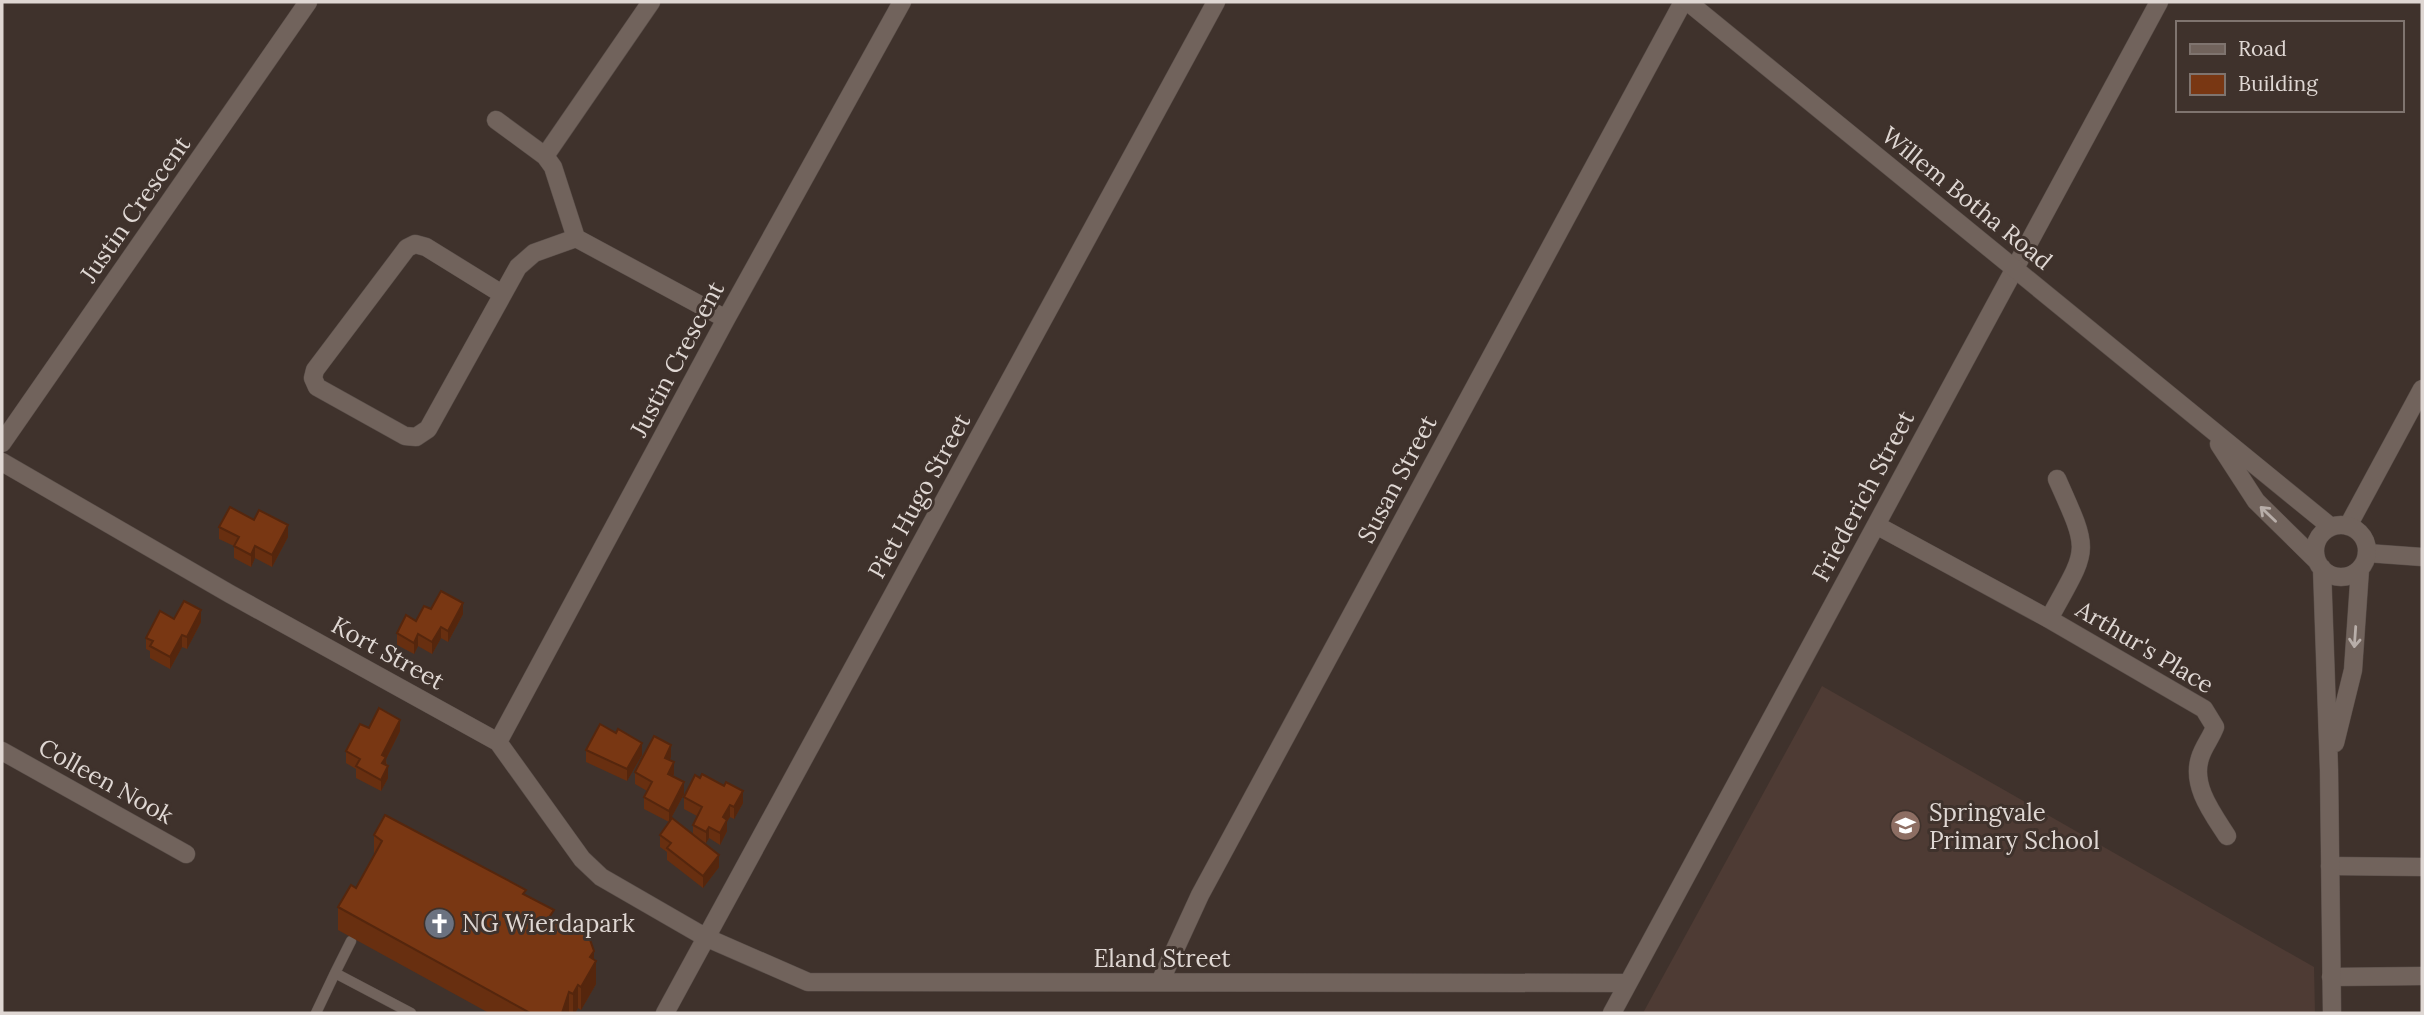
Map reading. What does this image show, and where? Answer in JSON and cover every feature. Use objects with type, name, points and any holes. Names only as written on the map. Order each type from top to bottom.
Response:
[{"type":"street","name":"Justin Crescent","points":[[2,443],[308,2]]},
{"type":"street","points":[[545,156],[651,2]]},
{"type":"street","name":"Justin Crescent","points":[[498,742],[726,319],[902,2]]},
{"type":"street","name":"Piet Hugo Street","points":[[665,1013],[1216,2]]},
{"type":"street","name":"Willem Botha Road","points":[[1685,2],[2214,434],[2339,526]]},
{"type":"street","name":"Susan Street","points":[[1160,982],[1200,895],[1685,2]]},
{"type":"street","name":"Friederich Street","points":[[1612,1013],[2159,2]]},
{"type":"street","points":[[496,120],[545,156],[557,177],[576,238],[726,319]]},
{"type":"street","points":[[502,294],[426,247],[415,244],[407,248],[315,370],[313,378],[317,387],[405,436],[416,437],[428,429],[518,267],[534,253],[576,238]]},
{"type":"street","points":[[2332,1013],[2329,770],[2317,541],[2339,526],[2422,389]]},
{"type":"street","name":"Willem Botha Road","points":[[2214,434],[2256,501],[2319,565]]},
{"type":"street","name":"Kort Street","points":[[2,462],[230,594],[498,742],[591,869],[705,937]]},
{"type":"street","name":"Arthur's Place","points":[[2049,619],[2083,552],[2081,533],[2057,479]]},
{"type":"street","name":"Arthur's Place","points":[[1876,525],[2049,619],[2210,715],[2214,727],[2200,759],[2199,772],[2204,799],[2227,836]]},
{"type":"street","points":[[2329,770],[2353,670],[2364,539],[2339,526]]},
{"type":"street","points":[[2319,565],[2341,577],[2363,561],[2422,557]]},
{"type":"street","name":"Colleen Nook","points":[[2,751],[186,854]]},
{"type":"street","points":[[2330,866],[2422,867]]},
{"type":"street","name":"Eland Street","points":[[705,937],[817,984],[1628,983]]},
{"type":"street","points":[[2331,977],[2422,976]]},
{"type":"lane","points":[[316,1013],[351,941]]},
{"type":"lane","points":[[334,973],[411,1013]]},
{"type":"shaded area","name":"Springvale Primary School","points":[[1822,686],[2314,967],[2315,1013],[1643,1013]]},
{"type":"building","points":[[230,507],[254,520],[259,510],[288,525],[272,555],[255,546],[251,555],[234,546],[239,537],[219,527]]},
{"type":"building","points":[[441,591],[463,603],[448,631],[441,627],[432,642],[418,634],[414,643],[397,633],[406,615],[416,621],[424,606],[431,609]]},
{"type":"building","points":[[184,601],[201,610],[187,637],[182,635],[170,657],[150,646],[153,641],[146,638],[160,611],[174,619]]},
{"type":"building","points":[[379,708],[400,720],[382,755],[386,757],[382,763],[388,766],[381,780],[356,766],[360,759],[346,751],[360,724],[369,728]]},
{"type":"building","points":[[600,724],[616,733],[618,729],[642,743],[627,769],[586,750]]},
{"type":"building","points":[[654,736],[671,745],[665,758],[674,762],[668,774],[684,782],[669,811],[644,797],[652,782],[635,772]]},
{"type":"building","points":[[702,774],[724,786],[726,782],[743,791],[734,807],[730,805],[723,817],[727,820],[720,833],[709,827],[706,832],[693,825],[702,807],[684,797],[695,775],[700,778]]},
{"type":"building","name":"NG Wierdapark","points":[[385,815],[526,890],[523,894],[554,910],[550,916],[589,937],[594,951],[590,957],[596,961],[581,987],[578,985],[573,994],[569,992],[562,1013],[530,1013],[338,907],[351,885],[356,888],[382,841],[374,835]]},
{"type":"building","points":[[672,818],[719,855],[703,876],[667,848],[671,843],[660,835]]},
{"type":"place","name":"Springvale Primary School","points":[[1906,826]]},
{"type":"place","name":"NG Wierdapark","points":[[439,923]]}]
